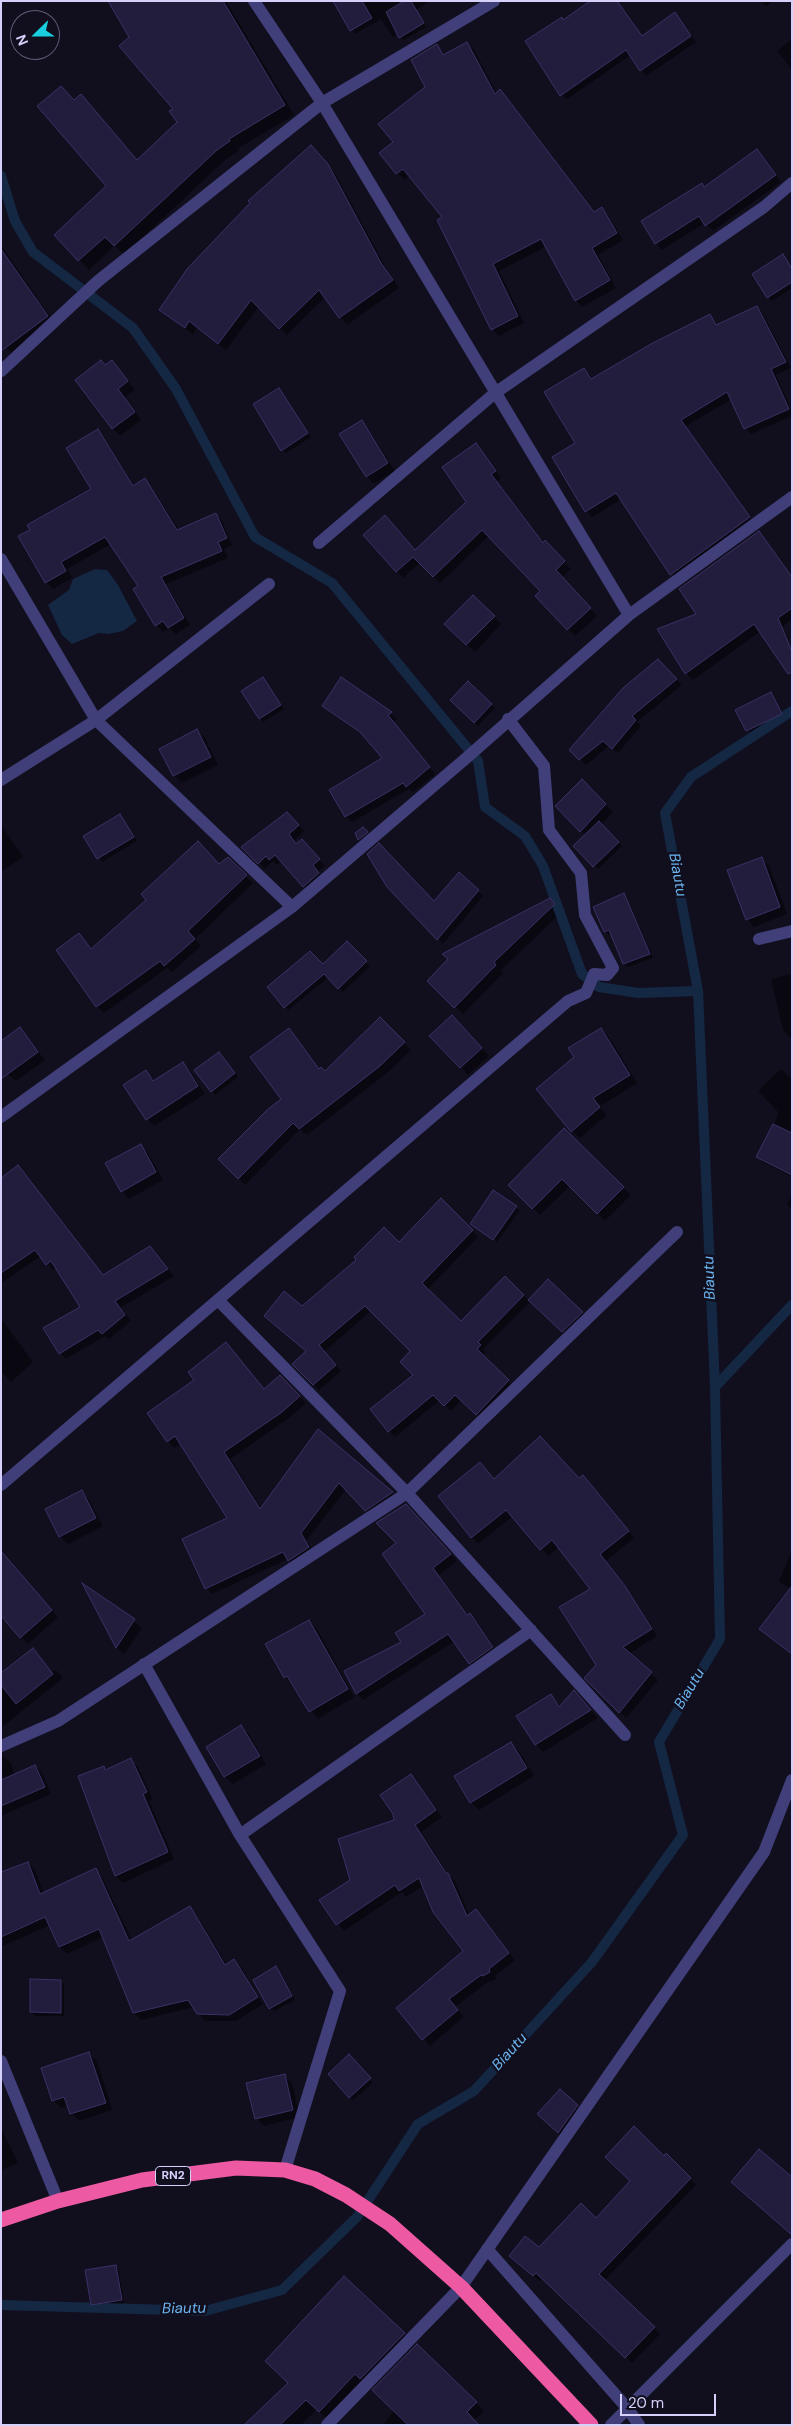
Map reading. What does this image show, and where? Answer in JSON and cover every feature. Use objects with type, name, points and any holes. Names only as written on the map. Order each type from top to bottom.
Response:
[{"type":"highway","name":"RN2","points":[[1,2220],[58,2201],[142,2180],[236,2168],[285,2170],[315,2179],[346,2195],[390,2224],[461,2287]]},
{"type":"highway","points":[[461,2287],[592,2425]]},
{"type":"street","points":[[254,1],[322,103],[628,615]]},
{"type":"street","points":[[1,371],[98,281],[322,103],[494,1]]},
{"type":"street","points":[[319,543],[495,393],[764,207],[792,183]]},
{"type":"street","points":[[1,1117],[292,907],[464,760],[508,719],[628,615],[792,497]]},
{"type":"street","points":[[1,559],[96,720],[292,907]]},
{"type":"street","points":[[1,780],[96,720],[269,584]]},
{"type":"street","points":[[1,1485],[568,1001],[586,993],[594,974],[607,975],[613,968],[585,915],[581,873],[549,830],[544,766],[508,719]]},
{"type":"street","points":[[760,939],[792,931]]},
{"type":"street","points":[[1,1746],[58,1720],[407,1493],[677,1232]]},
{"type":"street","points":[[218,1300],[407,1493],[625,1735]]},
{"type":"street","points":[[240,1835],[531,1630]]},
{"type":"street","points":[[144,1664],[240,1835],[340,1991],[285,2170]]},
{"type":"street","points":[[327,2425],[461,2287],[764,1852],[792,1780]]},
{"type":"street","points":[[1,2061],[58,2201]]},
{"type":"street","points":[[611,2425],[792,2244]]},
{"type":"street","points":[[487,2249],[628,2409],[639,2425]]},
{"type":"water","points":[[95,569],[107,570],[118,585],[137,621],[123,631],[108,634],[99,633],[72,644],[62,635],[48,605],[69,590],[73,579]]},
{"type":"building","points":[[108,1],[223,1],[285,105],[229,139],[230,141],[217,150],[114,246],[105,237],[78,261],[54,235],[106,186],[37,106],[61,86],[74,100],[81,94],[137,160],[177,122],[169,111],[173,109],[119,46],[129,37]]},
{"type":"building","points":[[333,1],[362,1],[372,18],[350,31]]},
{"type":"building","points":[[404,1],[411,1],[424,23],[399,38],[386,12]]},
{"type":"building","points":[[590,1],[617,1],[642,36],[675,12],[691,36],[640,71],[626,50],[560,96],[525,41],[562,17],[563,20]]},
{"type":"building","points":[[467,42],[495,94],[500,89],[594,212],[602,207],[617,233],[592,248],[610,280],[575,301],[541,239],[493,264],[518,316],[491,330],[437,220],[442,217],[403,169],[396,174],[379,153],[393,142],[378,124],[425,87],[411,60],[437,44],[443,55]]},
{"type":"building","points":[[311,145],[328,164],[381,263],[393,280],[339,318],[319,290],[279,329],[251,300],[218,344],[189,321],[185,328],[159,310],[187,269],[250,203],[248,201]]},
{"type":"building","points":[[757,149],[776,175],[705,226],[699,216],[655,244],[641,221],[702,183],[704,187]]},
{"type":"building","points":[[1,249],[48,316],[1,351]]},
{"type":"building","points":[[783,254],[792,269],[792,282],[767,298],[752,274]]},
{"type":"building","points":[[757,306],[786,362],[771,369],[789,409],[744,429],[727,392],[681,420],[750,517],[670,575],[616,493],[585,512],[552,457],[575,443],[544,392],[584,368],[591,379],[651,344],[710,314],[716,325]]},
{"type":"building","points":[[101,360],[105,365],[112,360],[128,381],[118,389],[135,412],[112,429],[75,380]]},
{"type":"building","points":[[279,388],[308,433],[281,451],[253,404]]},
{"type":"building","points":[[362,420],[388,463],[366,477],[339,434]]},
{"type":"building","points":[[98,429],[133,486],[145,478],[177,530],[216,513],[227,538],[218,542],[222,551],[161,577],[184,618],[168,628],[163,621],[155,626],[133,589],[138,586],[105,537],[61,562],[66,571],[45,583],[18,536],[30,530],[27,525],[91,489],[66,448]]},
{"type":"building","points":[[476,443],[496,471],[491,474],[543,543],[545,540],[565,561],[556,570],[591,608],[567,630],[535,596],[540,591],[482,530],[433,577],[413,557],[396,572],[363,535],[385,515],[415,550],[466,502],[442,467]]},
{"type":"building","points":[[759,531],[792,577],[792,608],[778,618],[792,652],[792,672],[788,674],[754,624],[685,674],[657,629],[696,614],[679,589]]},
{"type":"building","points":[[473,595],[495,616],[466,645],[444,624]]},
{"type":"building","points":[[658,659],[677,679],[632,716],[636,720],[612,749],[603,741],[579,760],[569,750],[623,688]]},
{"type":"building","points":[[263,677],[281,705],[259,719],[241,691]]},
{"type":"building","points":[[341,677],[392,712],[388,715],[430,767],[406,787],[403,783],[345,817],[329,790],[382,758],[360,732],[322,706]]},
{"type":"building","points":[[468,681],[492,704],[474,723],[450,700]]},
{"type":"building","points":[[771,692],[782,714],[746,731],[735,710]]},
{"type":"building","points":[[197,729],[211,757],[173,776],[159,749]]},
{"type":"building","points":[[582,779],[606,804],[580,832],[555,806]]},
{"type":"building","points":[[287,812],[299,825],[289,834],[296,844],[302,839],[320,859],[313,865],[319,873],[303,887],[275,855],[269,860],[266,856],[258,864],[241,847]]},
{"type":"building","points":[[120,814],[134,837],[97,859],[83,836]]},
{"type":"building","points":[[599,821],[619,842],[593,867],[573,846]]},
{"type":"building","points":[[363,827],[368,832],[358,840],[355,833]]},
{"type":"building","points":[[198,841],[219,864],[228,857],[247,875],[188,931],[195,939],[164,966],[160,961],[96,1007],[56,950],[79,933],[91,949],[146,900],[141,894]]},
{"type":"building","points":[[379,843],[434,901],[459,872],[479,890],[437,940],[387,887],[367,854]]},
{"type":"building","points":[[762,857],[780,907],[746,920],[727,870]]},
{"type":"building","points":[[624,893],[650,954],[623,964],[609,930],[604,932],[593,907]]},
{"type":"building","points":[[550,898],[555,904],[494,962],[496,965],[454,1008],[427,981],[448,959],[442,954]]},
{"type":"building","points":[[347,941],[367,961],[338,989],[324,974],[284,1008],[267,987],[310,951],[323,964]]},
{"type":"building","points":[[452,1015],[482,1048],[460,1068],[429,1036]]},
{"type":"building","points":[[380,1017],[405,1042],[380,1066],[299,1129],[293,1123],[238,1179],[218,1159],[267,1110],[281,1099],[250,1057],[289,1028],[319,1069],[321,1067],[325,1071]]},
{"type":"building","points":[[20,1027],[38,1052],[1,1079],[1,1041]]},
{"type":"building","points":[[601,1028],[630,1075],[593,1098],[600,1107],[571,1132],[536,1089],[574,1057],[568,1048]]},
{"type":"building","points":[[219,1052],[235,1073],[211,1092],[194,1070]]},
{"type":"building","points":[[183,1062],[198,1086],[146,1120],[123,1085],[146,1070],[153,1081]]},
{"type":"building","points":[[773,1124],[792,1133],[792,1175],[756,1157]]},
{"type":"building","points":[[564,1128],[624,1187],[597,1214],[562,1179],[532,1209],[508,1185]]},
{"type":"building","points":[[141,1144],[156,1172],[121,1192],[105,1163]]},
{"type":"building","points":[[18,1165],[103,1275],[150,1246],[168,1269],[115,1301],[125,1315],[102,1334],[98,1330],[59,1354],[43,1328],[80,1307],[51,1261],[46,1265],[35,1250],[1,1273],[1,1178]]},
{"type":"building","points":[[493,1190],[517,1206],[493,1240],[470,1224]]},
{"type":"building","points":[[441,1198],[473,1230],[422,1283],[461,1321],[505,1276],[524,1295],[478,1342],[481,1345],[477,1349],[509,1380],[476,1415],[455,1395],[444,1406],[433,1395],[388,1432],[370,1409],[413,1375],[400,1362],[410,1351],[365,1306],[319,1345],[336,1365],[313,1385],[292,1364],[306,1351],[264,1316],[284,1291],[302,1306],[356,1260],[354,1257],[384,1227],[399,1242]]},
{"type":"building","points":[[548,1279],[583,1312],[562,1332],[528,1300]]},
{"type":"building","points":[[226,1342],[264,1389],[280,1375],[300,1396],[282,1412],[224,1452],[260,1509],[318,1429],[393,1492],[365,1511],[339,1483],[301,1533],[309,1547],[288,1561],[283,1552],[205,1589],[182,1539],[227,1518],[175,1436],[167,1442],[147,1413],[194,1380],[188,1372]]},
{"type":"building","points":[[540,1436],[579,1478],[583,1475],[629,1531],[600,1554],[625,1586],[652,1629],[623,1647],[652,1672],[619,1713],[584,1678],[596,1665],[559,1607],[590,1589],[552,1540],[540,1550],[506,1510],[471,1538],[438,1496],[480,1462],[494,1479]]},
{"type":"building","points":[[82,1490],[96,1518],[59,1537],[45,1509]]},
{"type":"building","points":[[406,1504],[451,1554],[433,1568],[467,1615],[470,1613],[493,1647],[469,1664],[448,1634],[356,1694],[344,1671],[401,1642],[395,1633],[425,1614],[382,1554],[396,1543],[376,1523]]},
{"type":"building","points":[[1,1551],[52,1610],[20,1638],[1,1616]]},
{"type":"building","points":[[82,1583],[135,1619],[116,1648]]},
{"type":"building","points":[[792,1586],[792,1654],[759,1629]]},
{"type":"building","points":[[309,1620],[348,1689],[309,1712],[287,1676],[284,1678],[265,1644]]},
{"type":"building","points":[[33,1648],[53,1674],[16,1704],[1,1685],[1,1673]]},
{"type":"building","points":[[574,1690],[591,1710],[535,1745],[516,1716],[551,1694],[559,1707]]},
{"type":"building","points":[[241,1725],[260,1756],[224,1777],[206,1747]]},
{"type":"building","points":[[511,1742],[527,1768],[470,1803],[454,1776]]},
{"type":"building","points":[[131,1758],[147,1792],[143,1794],[168,1852],[115,1876],[78,1776],[104,1766],[105,1770]]},
{"type":"building","points":[[35,1765],[45,1787],[1,1806],[1,1780]]},
{"type":"building","points":[[411,1774],[436,1810],[415,1825],[446,1873],[448,1873],[467,1916],[476,1909],[509,1953],[489,1969],[490,1972],[483,1976],[481,1975],[449,1999],[458,2010],[422,2040],[396,2008],[463,1951],[433,1912],[419,1878],[399,1891],[395,1885],[336,1925],[319,1900],[350,1880],[338,1839],[394,1820],[393,1814],[380,1795]]},
{"type":"building","points":[[28,1862],[40,1894],[96,1868],[129,1941],[190,1906],[225,1965],[234,1959],[258,1997],[229,2015],[197,2014],[188,2000],[133,2013],[99,1929],[59,1947],[45,1917],[1,1937],[1,1872]]},
{"type":"building","points":[[276,1966],[292,1996],[269,2009],[253,1980]]},
{"type":"building","points":[[30,1979],[61,1980],[61,2013],[30,2012]]},
{"type":"building","points":[[89,2052],[106,2103],[70,2114],[64,2097],[52,2101],[41,2068]]},
{"type":"building","points":[[349,2054],[371,2078],[349,2098],[328,2074]]},
{"type":"building","points":[[285,2074],[293,2110],[255,2119],[246,2083]]},
{"type":"building","points":[[560,2089],[578,2105],[558,2133],[537,2114]]},
{"type":"building","points":[[634,2126],[664,2156],[666,2153],[691,2178],[599,2274],[655,2327],[625,2358],[536,2273],[533,2276],[509,2256],[525,2236],[539,2247],[581,2203],[596,2218],[630,2181],[605,2157]]},
{"type":"building","points":[[759,2149],[792,2177],[792,2235],[731,2182]]},
{"type":"building","points":[[116,2265],[122,2300],[91,2305],[85,2270]]},
{"type":"building","points":[[344,2276],[405,2333],[360,2379],[355,2374],[319,2412],[306,2400],[280,2425],[244,2425],[288,2383],[265,2361]]},
{"type":"building","points":[[417,2344],[477,2402],[467,2412],[479,2425],[408,2425],[372,2390]]},
{"type":"waterway","points":[[1,176],[15,221],[33,252],[133,328],[176,389],[255,537],[332,583],[478,761],[485,807],[525,836],[543,866],[582,974],[599,987],[638,993],[698,991]]},
{"type":"waterway","name":"Biautu","points":[[1,2305],[205,2311],[282,2290],[357,2217],[418,2124],[474,2091],[592,1962],[683,1835],[659,1742],[720,1639],[715,1387],[698,991],[665,813],[691,777],[792,711]]},
{"type":"waterway","points":[[715,1387],[792,1305]]}]
